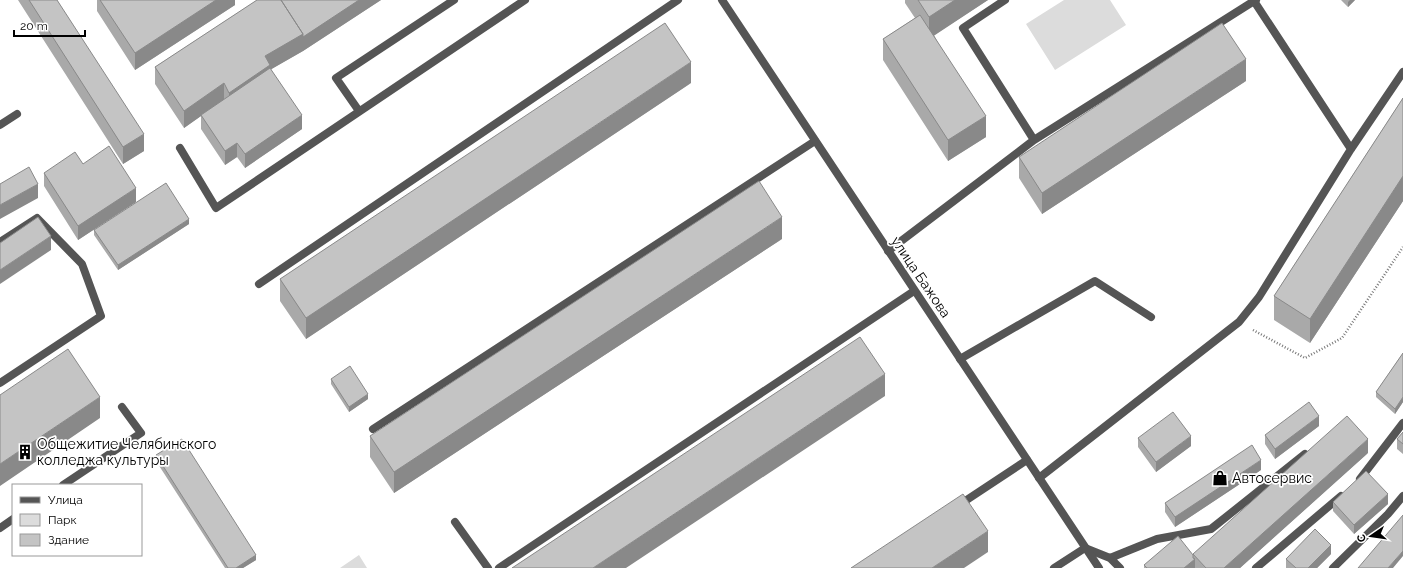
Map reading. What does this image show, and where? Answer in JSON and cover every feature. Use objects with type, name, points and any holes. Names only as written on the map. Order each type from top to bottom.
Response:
[{"type":"street","points":[[359,111],[336,78],[454,0]]},
{"type":"street","points":[[180,148],[216,208],[525,0]]},
{"type":"street","points":[[259,284],[678,0]]},
{"type":"street","name":"улица Бажова","points":[[722,0],[814,141],[1099,568]]},
{"type":"street","points":[[1005,0],[963,28],[1034,140]]},
{"type":"street","points":[[888,251],[1034,140],[1254,0],[1351,149]]},
{"type":"street","points":[[1039,478],[1239,322],[1258,297],[1351,149],[1403,72]]},
{"type":"street","points":[[0,125],[17,114]]},
{"type":"street","points":[[373,429],[814,141]]},
{"type":"street","points":[[0,242],[37,218],[82,264],[101,316],[0,383]]},
{"type":"street","points":[[960,359],[1095,281],[1151,317]]},
{"type":"street","points":[[499,568],[914,291]]},
{"type":"street","points":[[64,484],[141,433],[122,407]]},
{"type":"street","points":[[1256,568],[1363,476],[1403,423]]},
{"type":"street","points":[[1110,558],[1157,540],[1211,529],[1314,447]]},
{"type":"street","points":[[954,508],[1027,460]]},
{"type":"street","points":[[1333,568],[1388,514],[1403,496]]},
{"type":"street","points":[[0,528],[12,520]]},
{"type":"street","points":[[455,522],[488,568]]},
{"type":"street","points":[[1054,568],[1085,548],[1110,558],[1120,568]]},
{"type":"path","points":[[1239,322],[1305,358],[1342,338],[1403,247]]},
{"type":"green space","points":[[1064,0],[1110,0],[1126,25],[1055,70],[1026,24]]},
{"type":"green space","points":[[359,555],[367,568],[340,568]]},
{"type":"building","points":[[29,0],[57,0],[144,134],[123,147]]},
{"type":"building","points":[[100,0],[216,0],[135,53]]},
{"type":"building","points":[[257,0],[281,0],[303,34],[265,56],[270,65],[229,93],[224,83],[184,111],[155,67]]},
{"type":"building","points":[[281,0],[359,0],[303,37],[303,34]]},
{"type":"building","points":[[918,0],[955,0],[929,17]]},
{"type":"building","points":[[920,15],[986,116],[948,140],[883,39]]},
{"type":"building","points":[[665,23],[691,62],[306,318],[280,279]]},
{"type":"building","points":[[1222,23],[1246,59],[1042,193],[1019,157]]},
{"type":"building","points":[[270,68],[302,115],[245,154],[237,143],[225,151],[201,115]]},
{"type":"building","points":[[1403,98],[1403,176],[1310,319],[1274,296]]},
{"type":"building","points":[[109,146],[136,188],[78,226],[44,173],[75,152],[83,164]]},
{"type":"building","points":[[29,167],[38,184],[0,205],[0,184]]},
{"type":"building","points":[[759,181],[782,217],[394,472],[370,436]]},
{"type":"building","points":[[166,183],[189,219],[118,265],[94,230]]},
{"type":"building","points":[[38,217],[51,236],[0,270],[0,243]]},
{"type":"building","points":[[860,337],[885,374],[593,568],[512,568]]},
{"type":"building","name":"Общежитие Челябинского колледжа культуры","points":[[68,349],[100,397],[0,464],[0,395]]},
{"type":"building","points":[[1403,353],[1403,397],[1395,409],[1376,392]]},
{"type":"building","points":[[350,366],[368,394],[349,407],[331,379]]},
{"type":"building","points":[[1309,402],[1319,416],[1275,449],[1265,435]]},
{"type":"building","points":[[1173,412],[1191,436],[1156,462],[1138,438]]},
{"type":"building","points":[[1347,416],[1368,439],[1224,568],[1206,568],[1193,554]]},
{"type":"building","points":[[1403,432],[1403,444],[1397,439]]},
{"type":"building","points":[[182,439],[256,555],[236,568],[228,568],[156,455]]},
{"type":"building","points":[[1252,445],[1261,460],[1175,517],[1165,503]]},
{"type":"building","points":[[1366,471],[1388,494],[1354,525],[1333,502]]},
{"type":"building","points":[[963,494],[988,531],[932,568],[851,568]]},
{"type":"building","points":[[1403,515],[1403,551],[1388,568],[1358,568]]},
{"type":"building","points":[[1315,529],[1331,545],[1308,568],[1296,568],[1286,559]]},
{"type":"building","points":[[1178,536],[1195,559],[1184,568],[1147,568],[1144,565]]},
{"type":"place","name":"Общежитие Челябинского колледжа культуры","points":[[25,452]]},
{"type":"place","name":"Автосервис","points":[[1220,478]]}]
